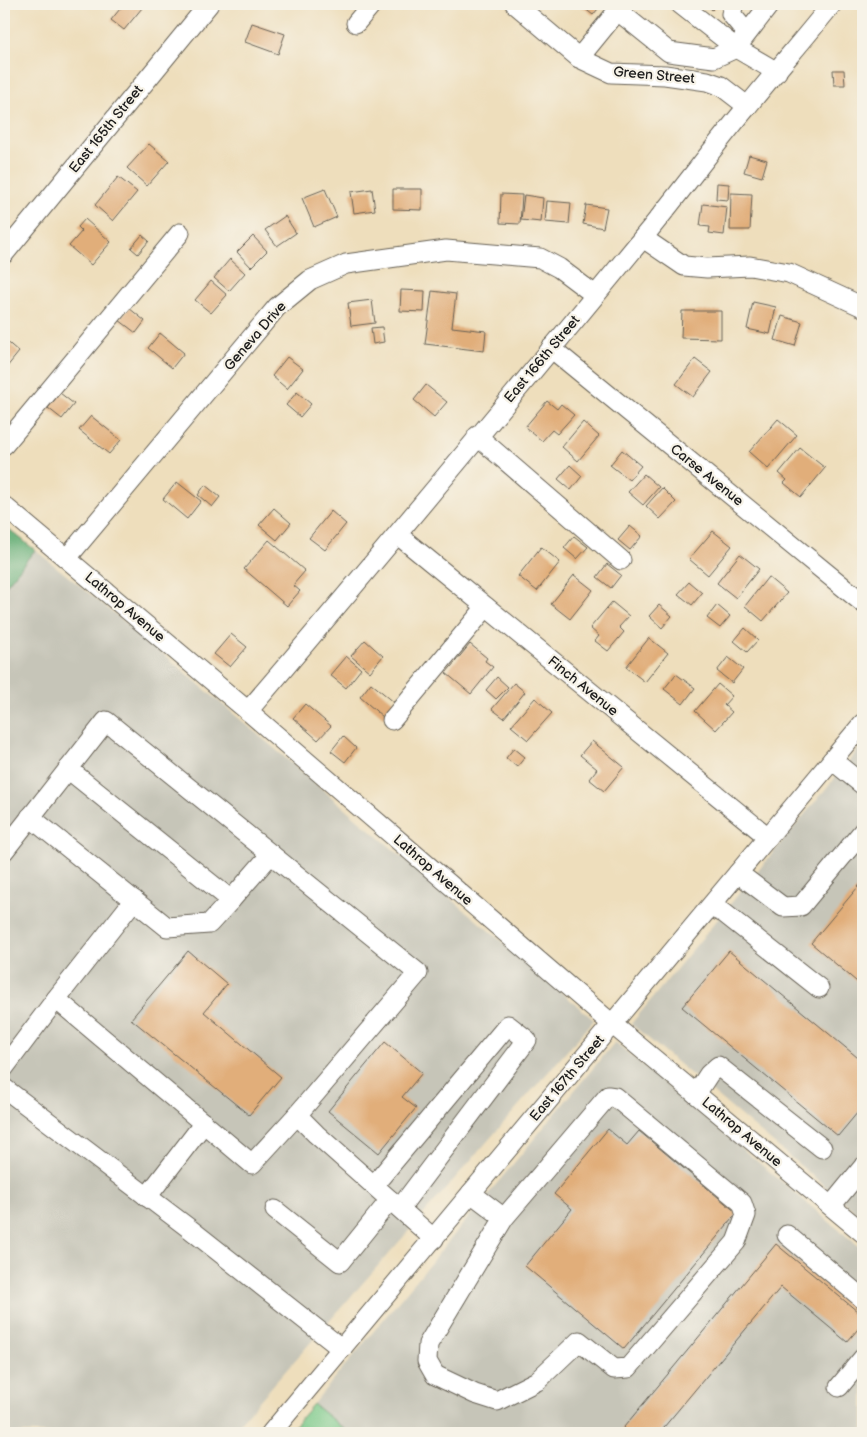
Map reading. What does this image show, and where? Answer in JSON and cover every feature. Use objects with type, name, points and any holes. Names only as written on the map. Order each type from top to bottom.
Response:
[{"type":"street","name":"East 165th Street","points":[[4,254],[209,4]]},
{"type":"street","points":[[356,23],[372,4]]},
{"type":"street","name":"Green Street","points":[[515,4],[579,58],[611,73],[664,75],[715,83],[747,106]]},
{"type":"street","points":[[680,4],[742,40]]},
{"type":"street","points":[[734,4],[731,14],[742,40],[760,61],[777,72]]},
{"type":"street","points":[[579,58],[621,7],[669,52],[714,58],[742,40],[770,4]]},
{"type":"street","name":"East 166th Street","points":[[248,711],[398,535],[477,436],[643,238],[747,106],[832,4]]},
{"type":"street","points":[[4,444],[180,233]]},
{"type":"street","points":[[643,238],[684,266],[707,268],[750,266],[789,273],[863,307]]},
{"type":"street","name":"Geneva Drive","points":[[68,558],[277,307],[310,280],[346,264],[446,250],[540,258],[559,268],[595,296]]},
{"type":"street","name":"Carse Avenue","points":[[552,348],[863,603]]},
{"type":"street","points":[[477,436],[621,560]]},
{"type":"street","name":"Lathrop Avenue","points":[[4,506],[248,711],[612,1024],[863,1233]]},
{"type":"street","name":"Finch Avenue","points":[[398,535],[768,837]]},
{"type":"street","points":[[392,720],[486,606]]},
{"type":"street","points":[[4,851],[106,721],[418,973],[297,1115],[252,1164],[56,999]]},
{"type":"street","name":"East 167th Street","points":[[271,1433],[863,723]]},
{"type":"street","points":[[832,760],[863,785]]},
{"type":"street","points":[[68,769],[231,900]]},
{"type":"street","points":[[30,817],[167,927],[209,924],[271,854]]},
{"type":"street","points":[[738,873],[783,907],[800,906],[863,831]]},
{"type":"street","points":[[4,1068],[134,900]]},
{"type":"street","points":[[710,907],[724,913],[819,988]]},
{"type":"street","points":[[275,1210],[340,1262],[395,1204],[527,1040],[508,1025],[374,1185]]},
{"type":"street","points":[[696,1094],[709,1074],[718,1066],[822,1148]]},
{"type":"street","points":[[4,1088],[342,1349]]},
{"type":"street","points":[[608,1096],[615,1097],[742,1203],[746,1215],[736,1242],[628,1368],[614,1369],[579,1341],[537,1382],[498,1401],[475,1394],[435,1375],[427,1361],[428,1344],[504,1218],[608,1096]]},
{"type":"street","points":[[297,1115],[434,1239]]},
{"type":"street","points":[[147,1197],[204,1123]]},
{"type":"street","points":[[831,1206],[863,1167]]},
{"type":"street","points":[[471,1193],[504,1218]]},
{"type":"street","points":[[787,1235],[863,1299]]},
{"type":"street","points":[[839,1387],[863,1358]]},
{"type":"shaded area","points":[[4,525],[136,631],[594,1020],[231,1433],[4,1433]]},
{"type":"shaded area","points":[[863,744],[863,1218],[631,1024]]},
{"type":"shaded area","points":[[615,1042],[863,1250],[863,1433],[349,1433],[313,1404]]},
{"type":"green space","points":[[4,525],[35,550],[4,588]]},
{"type":"green space","points":[[313,1404],[349,1433],[288,1433]]},
{"type":"building","points":[[124,4],[136,4],[142,8],[124,30],[111,20]]},
{"type":"building","points":[[579,4],[602,4],[593,15]]},
{"type":"building","points":[[706,4],[717,4],[712,10]]},
{"type":"building","points":[[252,23],[285,34],[278,54],[245,42]]},
{"type":"building","points":[[833,70],[844,70],[845,85],[834,85]]},
{"type":"building","points":[[149,144],[169,161],[147,186],[127,168]]},
{"type":"building","points":[[749,155],[767,160],[762,177],[744,172]]},
{"type":"building","points":[[118,177],[137,192],[113,221],[95,205]]},
{"type":"building","points":[[717,183],[729,184],[728,200],[716,199]]},
{"type":"building","points":[[325,189],[337,217],[314,227],[302,198]]},
{"type":"building","points":[[372,189],[375,210],[354,213],[351,192]]},
{"type":"building","points":[[393,189],[422,189],[422,210],[393,209]]},
{"type":"building","points":[[731,193],[752,194],[750,230],[730,230]]},
{"type":"building","points":[[501,194],[522,195],[520,224],[500,223]]},
{"type":"building","points":[[524,195],[543,198],[541,222],[521,220]]},
{"type":"building","points":[[547,201],[571,203],[569,224],[545,222]]},
{"type":"building","points":[[703,204],[727,207],[724,235],[709,233],[710,227],[700,226]]},
{"type":"building","points":[[586,205],[607,208],[603,228],[583,224]]},
{"type":"building","points":[[285,216],[296,233],[277,246],[265,230]]},
{"type":"building","points":[[85,219],[111,242],[91,265],[69,246],[82,231],[78,227]]},
{"type":"building","points":[[142,235],[149,241],[138,254],[131,248]]},
{"type":"building","points":[[253,236],[267,251],[251,267],[237,252]]},
{"type":"building","points":[[230,259],[245,273],[229,291],[214,278]]},
{"type":"building","points":[[211,281],[227,295],[211,313],[195,300]]},
{"type":"building","points":[[401,290],[425,291],[424,312],[400,311]]},
{"type":"building","points":[[432,291],[456,294],[452,327],[486,331],[484,351],[425,344]]},
{"type":"building","points":[[372,300],[375,323],[351,326],[348,303]]},
{"type":"building","points":[[753,302],[776,307],[770,334],[747,329]]},
{"type":"building","points":[[129,308],[145,321],[136,333],[119,320]]},
{"type":"building","points":[[682,311],[721,311],[721,339],[681,338]]},
{"type":"building","points":[[782,316],[802,322],[795,346],[775,340]]},
{"type":"building","points":[[382,327],[384,342],[373,344],[371,328]]},
{"type":"building","points":[[160,333],[184,353],[172,368],[148,348]]},
{"type":"building","points":[[4,339],[19,352],[6,368],[4,366]]},
{"type":"building","points":[[287,357],[303,369],[287,389],[272,376]]},
{"type":"building","points":[[695,359],[712,372],[693,397],[676,384]]},
{"type":"building","points":[[426,385],[447,402],[434,417],[414,400]]},
{"type":"building","points":[[297,392],[311,404],[300,417],[286,405]]},
{"type":"building","points":[[60,393],[74,404],[62,419],[48,408]]},
{"type":"building","points":[[547,401],[557,409],[561,404],[574,415],[557,434],[552,430],[542,441],[525,427]]},
{"type":"building","points":[[91,416],[121,440],[109,454],[79,430]]},
{"type":"building","points":[[778,419],[797,435],[768,469],[749,452]]},
{"type":"building","points":[[583,422],[599,436],[578,461],[562,447]]},
{"type":"building","points":[[800,448],[825,468],[801,497],[784,483],[787,480],[779,473]]},
{"type":"building","points":[[622,450],[641,466],[629,480],[610,465]]},
{"type":"building","points":[[570,465],[582,476],[571,490],[558,479]]},
{"type":"building","points":[[644,474],[659,487],[643,505],[628,492]]},
{"type":"building","points":[[177,482],[201,501],[187,519],[163,499]]},
{"type":"building","points":[[205,485],[220,497],[212,507],[198,495]]},
{"type":"building","points":[[662,488],[676,502],[660,519],[646,506]]},
{"type":"building","points":[[274,508],[291,523],[277,540],[259,525]]},
{"type":"building","points":[[331,511],[346,524],[325,550],[309,538]]},
{"type":"building","points":[[630,526],[642,536],[630,550],[618,540]]},
{"type":"building","points":[[713,531],[732,546],[708,575],[689,559]]},
{"type":"building","points":[[574,536],[588,547],[577,559],[564,548]]},
{"type":"building","points":[[269,540],[305,571],[293,585],[300,591],[287,606],[244,569]]},
{"type":"building","points":[[541,547],[560,562],[537,591],[518,576]]},
{"type":"building","points":[[740,554],[759,569],[736,598],[717,583]]},
{"type":"building","points":[[607,564],[621,575],[611,588],[597,577]]},
{"type":"building","points":[[574,575],[593,590],[570,619],[551,604]]},
{"type":"building","points":[[768,577],[787,593],[763,621],[745,606]]},
{"type":"building","points":[[689,582],[702,593],[692,605],[678,594]]},
{"type":"building","points":[[612,602],[629,616],[619,627],[624,632],[608,651],[595,641],[599,636],[590,628]]},
{"type":"building","points":[[659,605],[672,616],[662,628],[649,616]]},
{"type":"building","points":[[717,605],[730,616],[720,628],[707,618]]},
{"type":"building","points":[[745,628],[758,640],[747,652],[734,641]]},
{"type":"building","points":[[231,634],[247,647],[230,667],[214,654]]},
{"type":"building","points":[[649,638],[668,653],[645,682],[626,667]]},
{"type":"building","points":[[365,640],[383,656],[370,672],[351,656]]},
{"type":"building","points":[[470,644],[487,658],[485,661],[493,667],[471,694],[446,673]]},
{"type":"building","points":[[346,656],[361,669],[346,688],[330,675]]},
{"type":"building","points":[[728,657],[743,669],[732,683],[717,671]]},
{"type":"building","points":[[676,674],[695,688],[683,704],[664,689]]},
{"type":"building","points":[[497,677],[508,687],[496,699],[486,690]]},
{"type":"building","points":[[371,683],[395,703],[383,717],[360,697]]},
{"type":"building","points":[[514,683],[525,692],[504,718],[492,709]]},
{"type":"building","points":[[718,684],[732,696],[724,705],[732,712],[716,730],[695,711]]},
{"type":"building","points":[[535,698],[552,713],[528,740],[511,726]]},
{"type":"building","points":[[305,704],[331,726],[318,740],[293,718]]},
{"type":"building","points":[[343,736],[356,748],[345,762],[331,751]]},
{"type":"building","points":[[592,741],[624,767],[604,791],[589,779],[597,769],[580,755]]},
{"type":"building","points":[[514,748],[525,757],[517,767],[506,758]]},
{"type":"building","points":[[863,881],[863,987],[811,943]]},
{"type":"building","points":[[188,951],[227,984],[204,1012],[281,1077],[249,1115],[131,1019]]},
{"type":"building","points":[[729,951],[863,1062],[863,1106],[838,1136],[682,1007]]},
{"type":"building","points":[[385,1042],[422,1073],[402,1097],[416,1108],[379,1153],[328,1111]]},
{"type":"building","points":[[608,1129],[627,1145],[639,1131],[737,1213],[624,1349],[525,1266],[572,1209],[554,1194]]},
{"type":"building","points":[[776,1244],[863,1316],[863,1323],[847,1342],[781,1287],[659,1433],[619,1433]]}]
